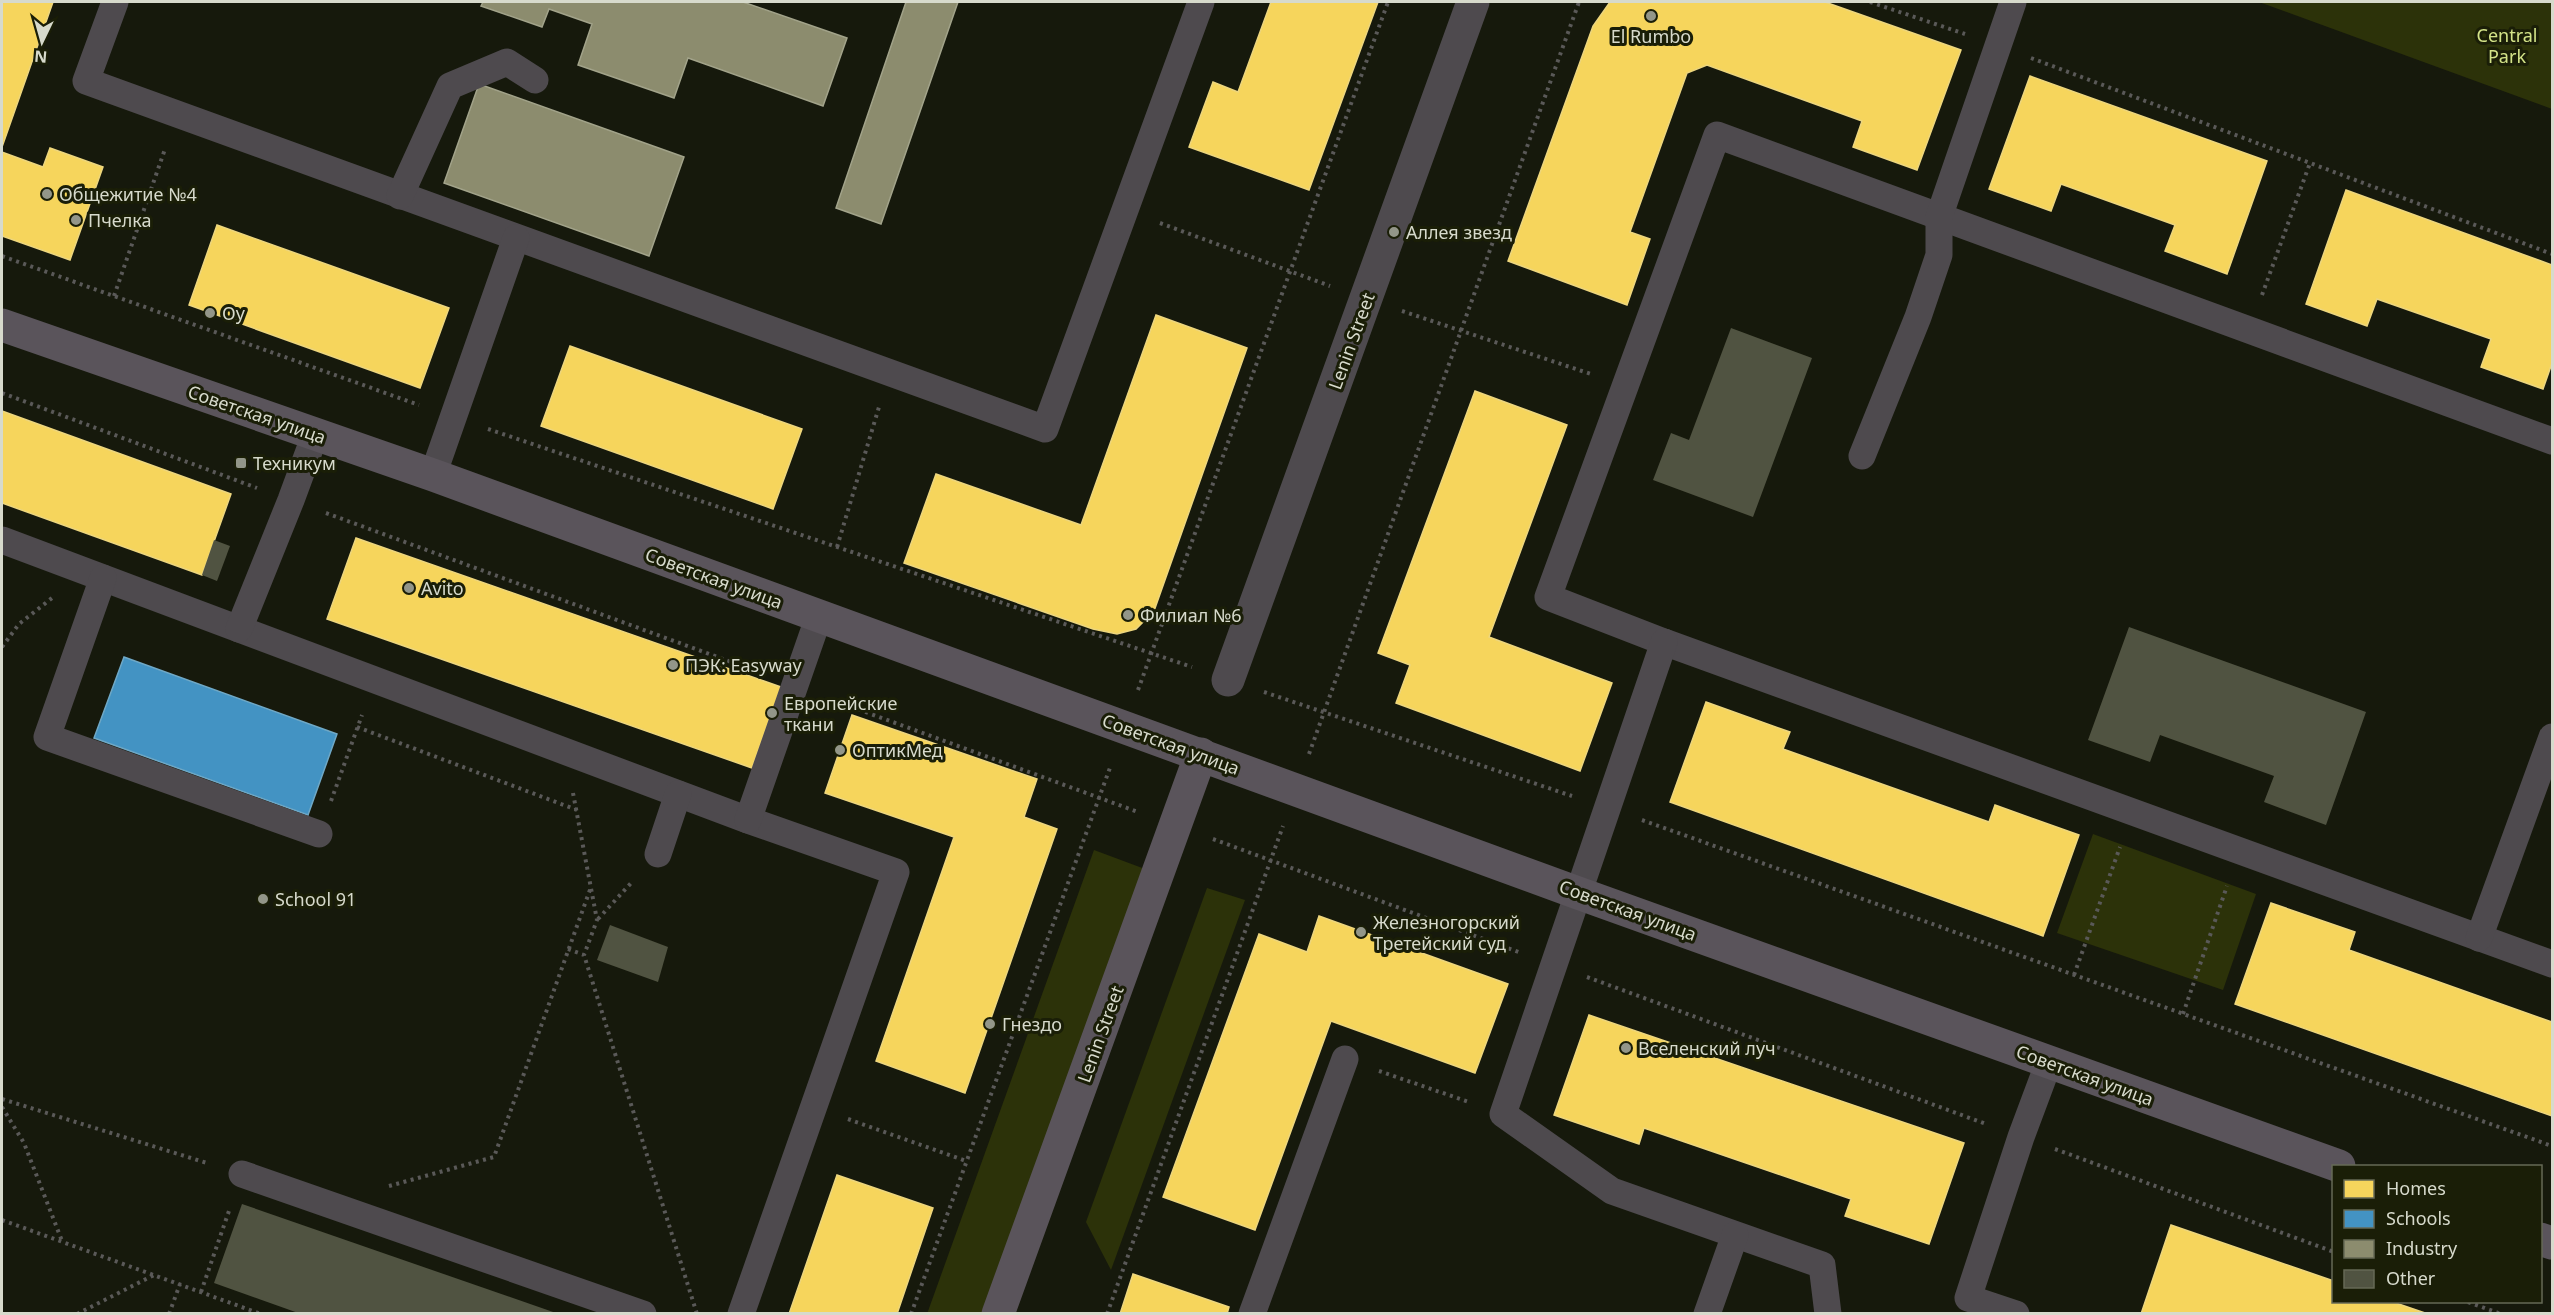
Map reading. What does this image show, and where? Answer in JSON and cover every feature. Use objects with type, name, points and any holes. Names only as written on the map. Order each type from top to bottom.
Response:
[{"type":"main road","name":"Советская улица","points":[[2,325],[433,476],[2333,1165]]},
{"type":"main road","name":"Lenin Street","points":[[999,1314],[1200,754]]},
{"type":"street","name":"Lenin Street","points":[[1228,680],[1473,2]]},
{"type":"lane","points":[[115,2],[86,81],[1045,429],[1201,2]]},
{"type":"lane","points":[[1862,456],[1918,317],[1939,255],[1940,217],[2013,2]]},
{"type":"lane","points":[[400,196],[450,86],[507,62],[535,80]]},
{"type":"lane","points":[[2553,441],[1717,135],[1548,597],[1664,642],[2553,964]]},
{"type":"lane","points":[[433,476],[516,238]]},
{"type":"lane","points":[[239,629],[315,435]]},
{"type":"lane","points":[[2,540],[748,820],[896,872],[741,1314]]},
{"type":"lane","points":[[103,578],[47,737],[319,834]]},
{"type":"lane","points":[[748,820],[819,616]]},
{"type":"lane","points":[[1664,642],[1503,1114],[1612,1191],[1822,1264],[1828,1314]]},
{"type":"lane","points":[[2479,938],[2553,736]]},
{"type":"lane","points":[[658,854],[678,794]]},
{"type":"lane","points":[[1252,1314],[1345,1059]]},
{"type":"lane","points":[[2016,1314],[1968,1298],[2020,1137],[2049,1062]]},
{"type":"lane","points":[[242,1174],[643,1314]]},
{"type":"lane","points":[[1707,1314],[1735,1235]]},
{"type":"path","points":[[911,1314],[1388,2]]},
{"type":"path","points":[[1107,1314],[1579,2]]},
{"type":"path","points":[[1870,2],[1998,45],[2553,254]]},
{"type":"path","points":[[114,296],[178,115]]},
{"type":"path","points":[[2249,330],[2310,163]]},
{"type":"path","points":[[1125,211],[1290,271]]},
{"type":"path","points":[[2,256],[453,417],[1607,808],[2553,1146]]},
{"type":"path","points":[[1461,330],[1626,386]]},
{"type":"path","points":[[837,547],[889,373]]},
{"type":"path","points":[[2,647],[19,624],[46,600],[103,578]]},
{"type":"path","points":[[319,834],[374,680]]},
{"type":"path","points":[[357,727],[577,810]]},
{"type":"path","points":[[564,751],[597,920]]},
{"type":"path","points":[[2074,975],[2133,813]]},
{"type":"path","points":[[2183,1014],[2239,851]]},
{"type":"path","points":[[658,854],[597,920],[584,955],[697,1314]]},
{"type":"path","points":[[326,1203],[494,1157],[591,887]]},
{"type":"path","points":[[568,949],[584,955]]},
{"type":"path","points":[[1345,1059],[1503,1114]]},
{"type":"path","points":[[2,1099],[242,1174],[201,1292]]},
{"type":"path","points":[[2,1107],[24,1143],[62,1242]]},
{"type":"path","points":[[813,1107],[966,1161]]},
{"type":"path","points":[[2,1220],[261,1314]]},
{"type":"path","points":[[77,1314],[154,1275]]},
{"type":"path","points":[[169,1314],[180,1284]]},
{"type":"path","points":[[2471,1303],[2501,1314]]},
{"type":"green space","name":"Central Park","points":[[2259,2],[2552,2],[2552,109]]},
{"type":"green space","points":[[2093,834],[2256,894],[2223,990],[2057,933]]},
{"type":"green space","points":[[1094,850],[1145,869],[985,1313],[927,1314]]},
{"type":"green space","points":[[1207,888],[1245,900],[1111,1270],[1086,1222]]},
{"type":"building: Homes","points":[[2,2],[53,2],[2,147]]},
{"type":"building: Homes","points":[[1271,2],[1378,2],[1309,190],[1189,147],[1213,82],[1238,92]]},
{"type":"building: Homes","points":[[1610,2],[1825,2],[1961,50],[1917,170],[1853,147],[1862,121],[1707,65],[1687,73],[1630,232],[1650,239],[1627,305],[1508,261],[1593,26]]},
{"type":"building: Homes","points":[[2030,76],[2267,161],[2227,274],[2165,251],[2175,225],[2061,184],[2051,211],[1989,189]]},
{"type":"building: Homes","name":"Общежитие №4","points":[[50,148],[103,167],[70,260],[2,236],[2,152],[43,167]]},
{"type":"building: Homes","points":[[2346,190],[2552,265],[2552,363],[2543,389],[2481,367],[2491,339],[2377,299],[2367,326],[2306,304]]},
{"type":"building: Homes","points":[[217,225],[449,308],[420,388],[189,305]]},
{"type":"building: Homes","points":[[1156,315],[1247,348],[1154,611],[1136,629],[1117,634],[1093,629],[904,563],[936,474],[1081,525]]},
{"type":"building: Homes","points":[[570,346],[802,429],[773,509],[541,426]]},
{"type":"building: Homes","points":[[1475,391],[1567,425],[1489,637],[1612,683],[1580,771],[1396,703],[1410,665],[1378,653]]},
{"type":"building: Homes","points":[[2,411],[231,494],[202,575],[2,503]]},
{"type":"building: Homes","points":[[356,538],[781,687],[752,768],[327,619]]},
{"type":"building: Homes","points":[[1706,702],[1790,732],[1783,749],[1989,822],[1995,805],[2079,835],[2043,936],[1670,802]]},
{"type":"building: Homes","points":[[852,715],[1037,779],[1024,817],[1057,829],[965,1093],[876,1061],[954,837],[825,793]]},
{"type":"building: Homes","points":[[2271,903],[2355,932],[2349,950],[2552,1022],[2552,1116],[2235,1004]]},
{"type":"building: Homes","points":[[1319,916],[1508,984],[1475,1073],[1331,1021],[1255,1230],[1163,1197],[1259,934],[1307,952]]},
{"type":"building: Homes","points":[[1589,1015],[1964,1143],[1929,1244],[1845,1216],[1851,1199],[1644,1128],[1639,1144],[1554,1115]]},
{"type":"building: Homes","points":[[837,1175],[933,1208],[897,1314],[789,1314]]},
{"type":"building: Homes","points":[[2171,1225],[2332,1280],[2332,1303],[2396,1303],[2428,1314],[2141,1314]]},
{"type":"building: Homes","points":[[1133,1274],[1229,1307],[1227,1314],[1120,1314]]},
{"type":"building: Schools","points":[[124,657],[337,734],[308,815],[94,738]]},
{"type":"building: Industry","points":[[483,2],[743,2],[847,38],[823,106],[688,58],[674,98],[578,65],[592,24],[549,9],[542,27],[481,6]]},
{"type":"building: Industry","points":[[906,2],[958,2],[881,224],[836,208]]},
{"type":"building: Industry","points":[[479,84],[684,157],[649,256],[444,183]]},
{"type":"building: Other","points":[[1731,328],[1812,358],[1753,517],[1653,480],[1671,433],[1689,440]]},
{"type":"building: Other","points":[[214,540],[230,546],[217,581],[202,575]]},
{"type":"building: Other","points":[[2129,627],[2366,712],[2326,825],[2264,802],[2274,776],[2160,735],[2150,762],[2088,740]]},
{"type":"building: Other","points":[[610,925],[668,947],[658,982],[597,960]]},
{"type":"building: Other","points":[[242,1204],[556,1314],[301,1314],[214,1283]]},
{"type":"place","name":"El Rumbo","points":[[1651,16]]},
{"type":"place","name":"Общежитие №4","points":[[47,194]]},
{"type":"place","name":"Пчелка","points":[[76,220]]},
{"type":"place","name":"Аллея звезд","points":[[1394,232]]},
{"type":"place","name":"Оу","points":[[210,313]]},
{"type":"place","name":"Техникум","points":[[241,463]]},
{"type":"place","name":"Avito","points":[[409,588]]},
{"type":"place","name":"Филиал №6","points":[[1128,615]]},
{"type":"place","name":"ПЭК: Easyway","points":[[673,665]]},
{"type":"place","name":"Европейские ткани","points":[[772,713]]},
{"type":"place","name":"ОптикМед","points":[[840,750]]},
{"type":"place","name":"School 91","points":[[263,899]]},
{"type":"place","name":"Железногорский Третейский суд","points":[[1361,932]]},
{"type":"place","name":"Гнездо","points":[[990,1024]]},
{"type":"place","name":"Вселенский луч","points":[[1626,1048]]}]
